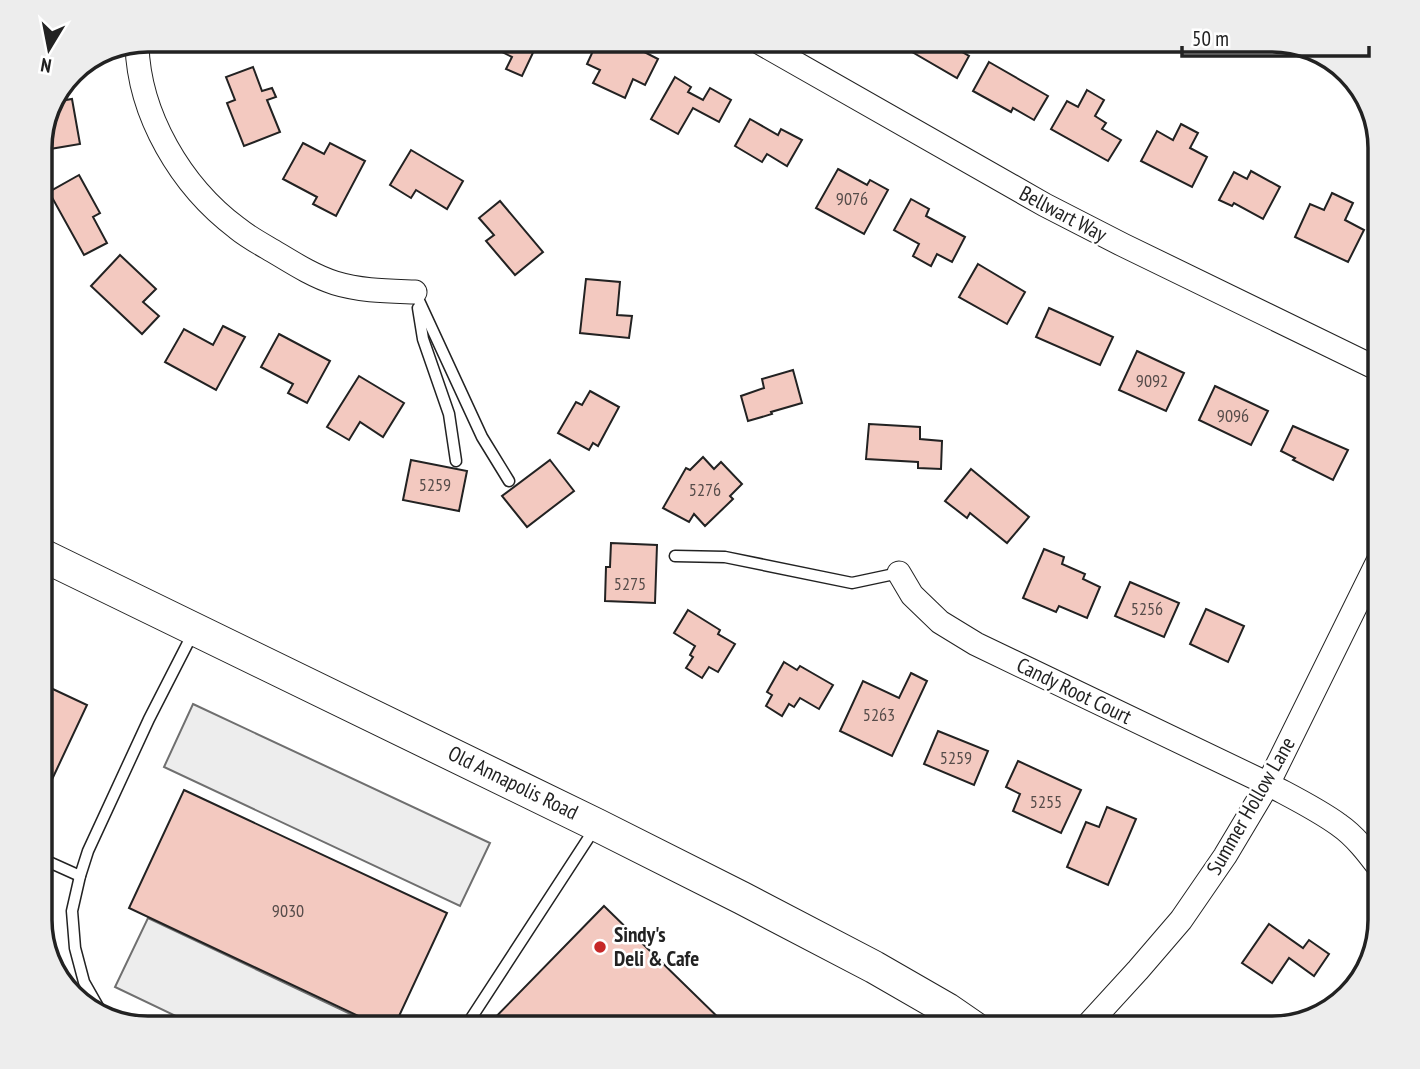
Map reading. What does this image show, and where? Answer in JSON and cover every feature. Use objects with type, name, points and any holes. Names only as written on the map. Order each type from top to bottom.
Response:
[{"type":"main road","name":"Old Annapolis Road","points":[[53,560],[742,898],[874,967],[957,1016]]},
{"type":"street","name":"Bellwart Way","points":[[776,52],[1045,205],[1368,363]]},
{"type":"street","points":[[137,53],[146,100],[161,136],[181,169],[206,200],[237,229],[301,268],[336,283],[375,291],[415,292]]},
{"type":"street","name":"Candy Root Court","points":[[899,573],[912,595],[940,622],[975,644],[1268,784],[1341,826],[1368,852]]},
{"type":"street","name":"Summer Hollow Lane","points":[[1096,1016],[1181,920],[1225,856],[1268,784],[1368,581]]},
{"type":"lane","points":[[415,292],[423,339],[449,414],[456,461]]},
{"type":"lane","points":[[415,292],[482,437],[509,481]]},
{"type":"lane","points":[[675,556],[725,557],[852,583],[899,573]]},
{"type":"lane","points":[[92,998],[83,982],[75,948],[72,911],[80,876],[88,851],[144,731],[196,628]]},
{"type":"lane","points":[[473,1016],[597,825]]},
{"type":"lane","points":[[53,864],[80,876]]},
{"type":"shaded area","points":[[193,704],[490,843],[460,906],[164,767]]},
{"type":"shaded area","points":[[148,918],[355,1016],[176,1016],[115,987]]},
{"type":"building","points":[[502,52],[533,52],[522,76],[506,69],[512,57]]},
{"type":"building","points":[[592,52],[644,52],[658,59],[645,85],[633,79],[625,98],[593,83],[600,70],[587,64]]},
{"type":"building","points":[[912,52],[962,52],[969,56],[957,78]]},
{"type":"building","points":[[989,62],[1048,96],[1034,120],[1013,108],[1011,112],[973,91]]},
{"type":"building","points":[[253,67],[262,91],[272,88],[276,97],[267,100],[280,132],[244,146],[227,103],[235,100],[226,77]]},
{"type":"building","points":[[675,77],[691,87],[688,92],[703,100],[710,88],[731,100],[719,122],[693,108],[678,134],[651,119]]},
{"type":"building","points":[[1087,90],[1104,100],[1095,116],[1106,123],[1102,129],[1121,140],[1108,161],[1051,129],[1067,101],[1078,107]]},
{"type":"building","points":[[72,99],[80,144],[53,148],[56,124],[66,100]]},
{"type":"building","points":[[750,119],[778,135],[781,129],[802,140],[787,166],[767,154],[762,162],[735,146]]},
{"type":"building","points":[[1181,124],[1198,133],[1190,148],[1207,157],[1192,187],[1141,161],[1157,131],[1173,140]]},
{"type":"building","points":[[303,143],[324,154],[330,143],[365,161],[336,216],[313,204],[317,197],[283,179]]},
{"type":"building","points":[[411,150],[463,181],[447,209],[416,190],[411,198],[390,185]]},
{"type":"building","points":[[838,169],[867,185],[870,180],[888,190],[864,234],[816,208]]},
{"type":"building","points":[[1251,171],[1280,187],[1263,219],[1234,203],[1232,206],[1219,200],[1234,172],[1247,179]]},
{"type":"building","points":[[79,175],[100,213],[93,217],[107,243],[84,255],[53,199],[53,190]]},
{"type":"building","points":[[1332,193],[1353,203],[1345,220],[1364,230],[1348,262],[1295,237],[1310,204],[1324,210]]},
{"type":"building","points":[[911,199],[929,209],[926,216],[965,237],[952,262],[937,254],[931,266],[913,256],[919,244],[894,230]]},
{"type":"building","points":[[500,201],[543,252],[515,275],[486,241],[494,235],[479,218]]},
{"type":"building","points":[[120,255],[156,289],[143,302],[159,316],[142,334],[91,286]]},
{"type":"building","points":[[978,264],[1025,292],[1007,324],[959,297]]},
{"type":"building","points":[[586,279],[620,282],[617,315],[632,316],[629,338],[580,333]]},
{"type":"building","points":[[1049,308],[1113,337],[1100,365],[1036,337]]},
{"type":"building","points":[[223,326],[245,337],[216,390],[165,362],[184,329],[213,345]]},
{"type":"building","points":[[279,334],[330,361],[307,403],[288,393],[293,384],[261,367]]},
{"type":"building","points":[[1137,351],[1184,373],[1166,411],[1119,390]]},
{"type":"building","points":[[793,370],[802,403],[748,421],[741,396],[764,388],[762,379]]},
{"type":"building","points":[[359,376],[404,403],[383,437],[360,422],[349,440],[327,427]]},
{"type":"building","points":[[1215,386],[1268,411],[1251,445],[1199,420]]},
{"type":"building","points":[[590,391],[619,407],[598,446],[593,443],[589,450],[558,433],[576,402],[582,405]]},
{"type":"building","points":[[869,424],[920,427],[920,439],[942,441],[941,469],[918,468],[918,462],[866,459]]},
{"type":"building","points":[[1293,426],[1348,450],[1333,480],[1281,451]]},
{"type":"building","points":[[703,457],[714,469],[721,462],[742,484],[730,496],[733,499],[705,526],[694,514],[689,522],[663,508],[686,468],[690,470]]},
{"type":"building","points":[[411,460],[467,471],[459,511],[403,500]]},
{"type":"building","points":[[550,460],[574,491],[527,527],[502,496]]},
{"type":"building","points":[[971,469],[1029,517],[1007,543],[970,513],[967,518],[945,501]]},
{"type":"building","points":[[611,543],[657,545],[655,603],[605,601],[606,567],[610,567]]},
{"type":"building","points":[[1044,549],[1064,557],[1062,564],[1085,574],[1083,579],[1100,587],[1087,618],[1059,606],[1056,612],[1023,598]]},
{"type":"building","points":[[1130,582],[1179,603],[1164,637],[1115,616]]},
{"type":"building","points":[[1206,609],[1244,626],[1228,662],[1190,644]]},
{"type":"building","points":[[688,610],[720,630],[718,634],[735,644],[718,672],[709,667],[702,678],[686,668],[693,657],[690,655],[695,646],[674,633]]},
{"type":"building","points":[[784,662],[797,670],[800,666],[833,685],[819,709],[800,698],[794,707],[789,704],[782,716],[766,706],[772,695],[767,692]]},
{"type":"building","points":[[911,673],[927,681],[892,756],[840,731],[863,681],[899,698]]},
{"type":"building","points":[[53,689],[87,705],[53,777]]},
{"type":"building","points":[[938,731],[988,751],[974,785],[924,764]]},
{"type":"building","points":[[1018,761],[1081,790],[1061,833],[1013,811],[1020,794],[1006,787]]},
{"type":"building","points":[[184,790],[447,913],[399,1016],[358,1016],[129,908]]},
{"type":"building","points":[[1107,807],[1136,819],[1108,885],[1067,867],[1086,822],[1099,827]]},
{"type":"building","points":[[604,906],[717,1016],[497,1016]]},
{"type":"building","points":[[1269,924],[1303,948],[1309,940],[1329,954],[1314,976],[1289,958],[1272,983],[1242,963]]},
{"type":"place","name":"Sindy's Deli & Cafe","points":[[600,947]]}]
